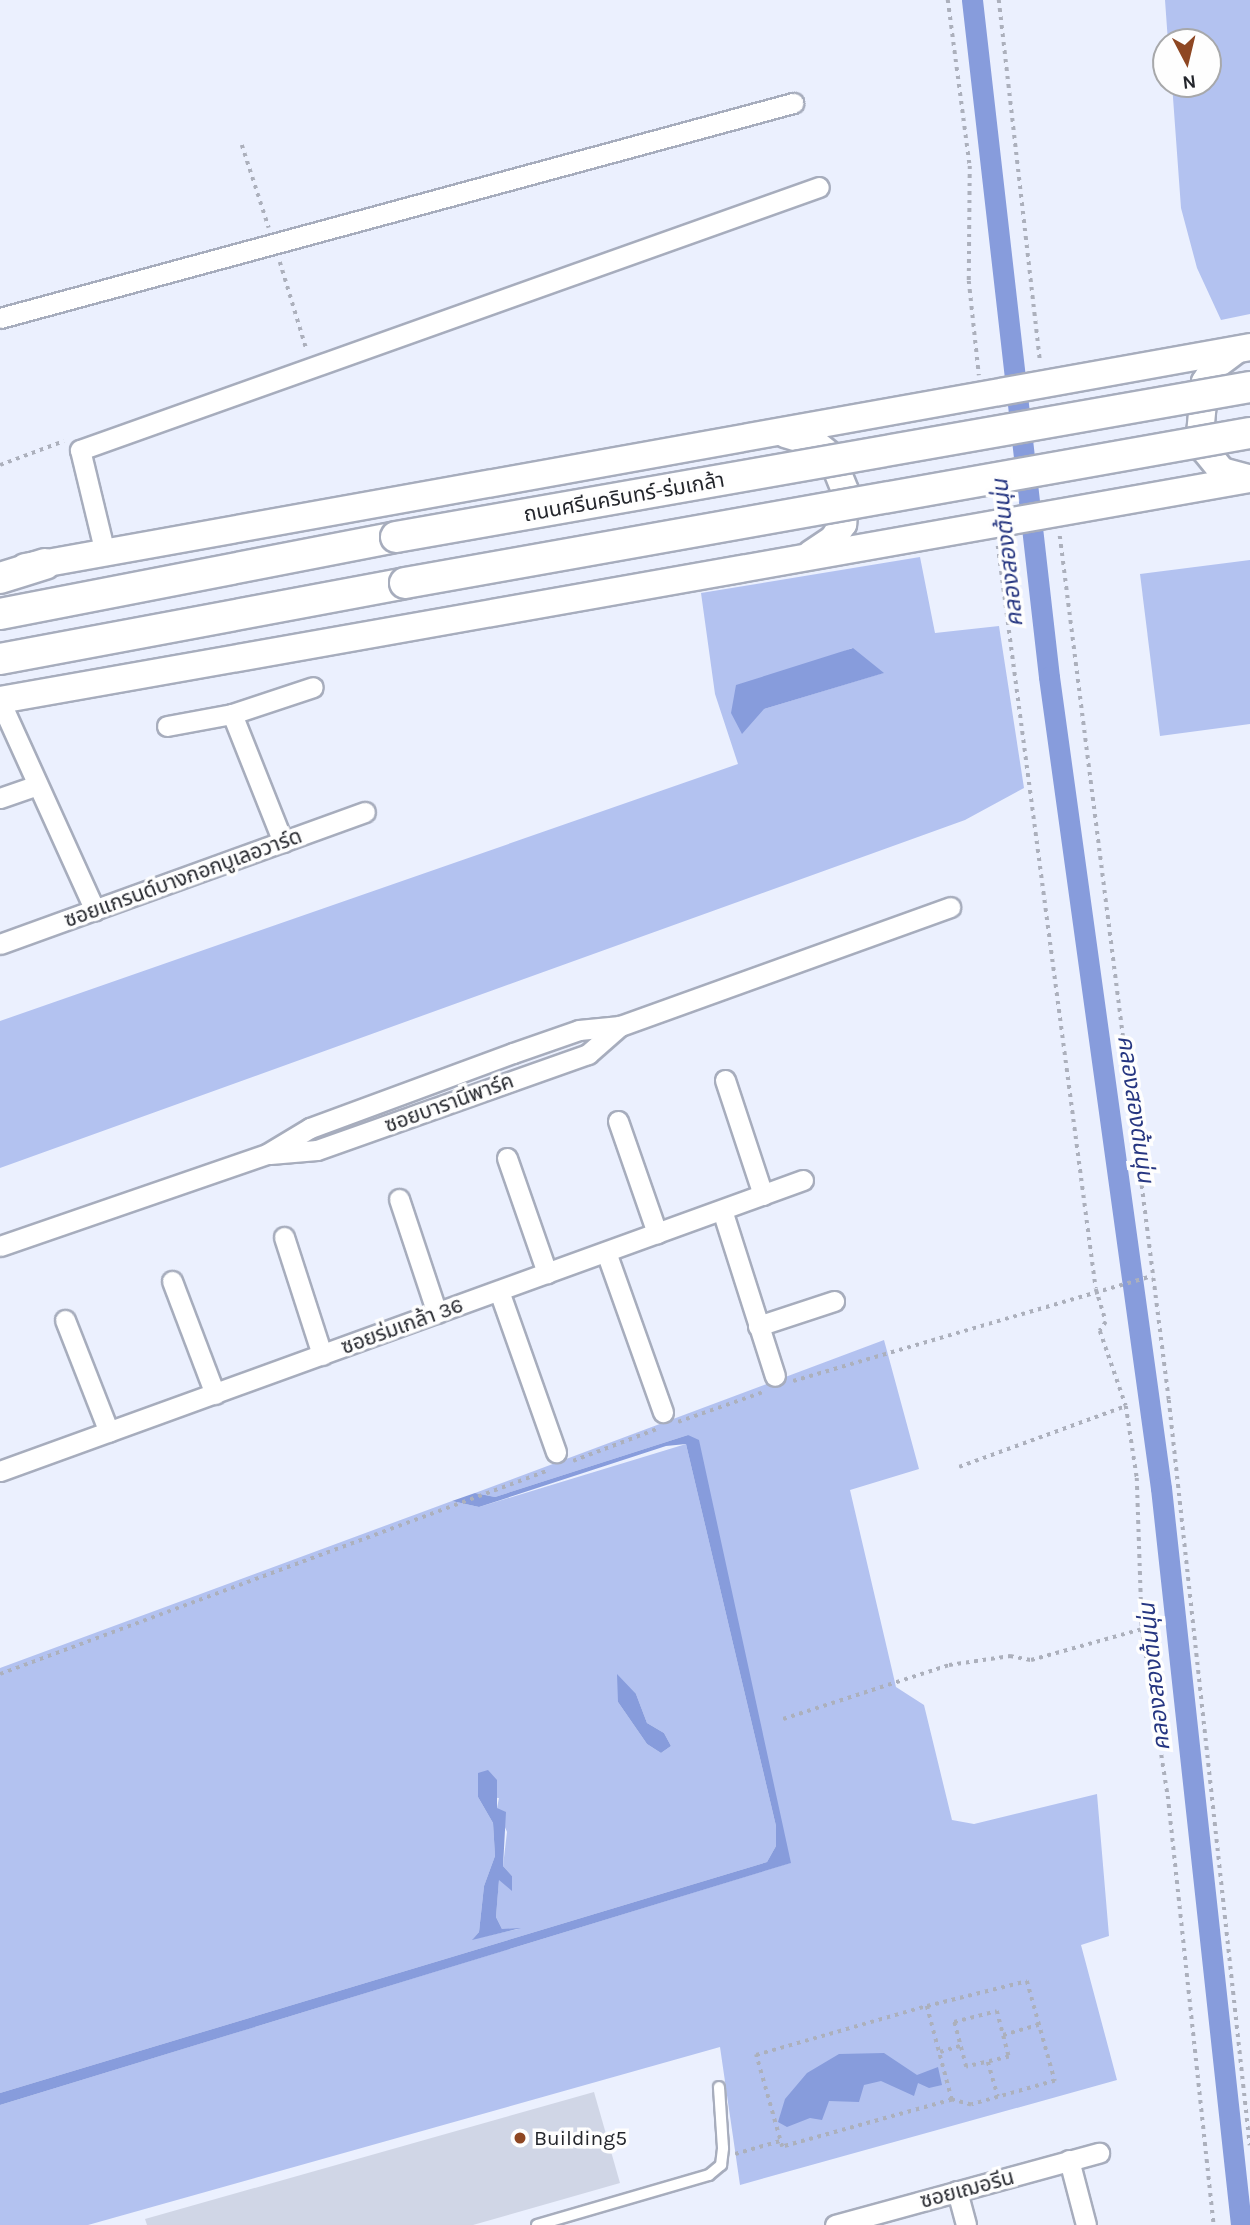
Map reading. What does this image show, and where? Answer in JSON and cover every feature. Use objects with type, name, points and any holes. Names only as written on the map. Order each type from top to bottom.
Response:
[{"type":"main road","name":"ถนนศรีนครินทร์-ร่มเกล้า","points":[[0,572],[783,434],[1243,349]]},
{"type":"main road","points":[[1243,349],[1215,366],[1205,382],[1200,434],[1204,449],[1222,471],[1250,479]]},
{"type":"main road","name":"ถนนศรีนครินทร์-ร่มเกล้า","points":[[0,614],[396,537],[1250,387]]},
{"type":"main road","points":[[0,659],[405,583],[1250,433]]},
{"type":"main road","points":[[783,434],[815,443],[831,456],[845,491],[843,524],[833,539],[810,555]]},
{"type":"main road","points":[[0,701],[810,555],[1250,479]]},
{"type":"main road","points":[[0,578],[44,564]]},
{"type":"street","points":[[0,318],[793,103]]},
{"type":"street","points":[[105,553],[80,450],[819,187]]},
{"type":"street","points":[[167,726],[232,714],[313,687]]},
{"type":"street","points":[[0,701],[95,910]]},
{"type":"street","points":[[232,714],[283,842]]},
{"type":"street","points":[[0,798],[37,785]]},
{"type":"street","name":"ซอยแกรนด์บางกอกบูเลอวาร์ด","points":[[0,944],[365,812]]},
{"type":"street","name":"ซอยบารานีพาร์ค","points":[[0,1246],[267,1154],[317,1150],[575,1059],[588,1054],[620,1026],[950,907]]},
{"type":"street","points":[[724,1080],[763,1195]]},
{"type":"street","points":[[618,1121],[657,1233]]},
{"type":"street","points":[[507,1158],[547,1273]]},
{"type":"street","name":"ซอยร่มเกล้า 36","points":[[0,1471],[803,1180]]},
{"type":"street","points":[[399,1199],[437,1313]]},
{"type":"street","points":[[722,1210],[775,1376]]},
{"type":"street","points":[[284,1237],[322,1354]]},
{"type":"street","points":[[606,1252],[663,1412]]},
{"type":"street","points":[[172,1281],[215,1394]]},
{"type":"street","points":[[499,1291],[556,1452]]},
{"type":"street","points":[[758,1326],[834,1301]]},
{"type":"street","points":[[65,1320],[109,1432]]},
{"type":"street","name":"ซอยเฌอรีน","points":[[841,2224],[1099,2153]]},
{"type":"street","points":[[1069,2160],[1086,2225]]},
{"type":"street","points":[[957,2191],[966,2225]]},
{"type":"lane","points":[[537,2225],[709,2175],[721,2165],[722,2157],[719,2087]]},
{"type":"path","points":[[948,0],[970,166],[969,281],[980,388]]},
{"type":"path","points":[[999,0],[1041,368]]},
{"type":"path","points":[[242,145],[308,350],[295,355]]},
{"type":"path","points":[[0,465],[77,436]]},
{"type":"path","points":[[1059,532],[1152,1276],[1250,2146]]},
{"type":"path","points":[[996,534],[1096,1289],[1106,1322],[1100,1331],[1126,1406],[1137,1478],[1142,1629],[1168,1796],[1214,2225]]},
{"type":"path","points":[[1138,1281],[1152,1276]]},
{"type":"path","points":[[959,1467],[1126,1406]]},
{"type":"path","points":[[783,1719],[949,1665],[1010,1656],[1031,1660],[1142,1629]]},
{"type":"path","points":[[1027,1981],[1039,2025],[1055,2081],[971,2105],[952,2100],[782,2147],[756,2055],[927,2006],[1027,1981]]},
{"type":"path","points":[[927,2006],[952,2100]]},
{"type":"path","points":[[997,2011],[1009,2057],[966,2067],[960,2046],[954,2022],[997,2011]]},
{"type":"path","points":[[1003,2035],[1039,2025]]},
{"type":"path","points":[[940,2052],[960,2046]]},
{"type":"path","points":[[988,2062],[998,2097]]},
{"type":"path","points":[[722,2157],[780,2141]]},
{"type":"shaded area","points":[[1165,0],[1250,0],[1250,314],[1221,320],[1197,268],[1181,208],[1173,98],[1222,98],[1222,28],[1167,28]]},
{"type":"shaded area","points":[[920,557],[935,633],[999,626],[1024,788],[965,820],[0,1168],[0,1021],[738,764],[715,694],[701,593]],"holes":[[[852,648],[883,673],[764,709],[816,663]]]},
{"type":"shaded area","points":[[1250,560],[1250,724],[1160,736],[1140,574]]},
{"type":"shaded area","points":[[853,648],[884,673],[764,709],[742,734],[731,713],[736,685]]},
{"type":"shaded area","points":[[884,1340],[919,1469],[850,1490],[896,1687],[924,1705],[952,1820],[974,1824],[1097,1794],[1109,1936],[1081,1945],[1117,2080],[740,2185],[720,2047],[88,2225],[0,2225],[0,2105],[790,1863],[688,1435],[495,1497],[475,1493]]},
{"type":"shaded area","points":[[688,1435],[699,1440],[791,1863],[0,2105],[0,2093],[767,1862],[776,1846],[776,1826],[686,1444],[666,1446],[479,1507],[452,1501],[475,1493],[495,1497]]},
{"type":"shaded area","points":[[686,1444],[776,1826],[776,1846],[767,1862],[0,2093],[0,1668],[452,1501],[479,1507]],"holes":[[[636,1694],[647,1723],[664,1733],[671,1746],[661,1753],[647,1744],[618,1702]],[[478,1797],[499,1798],[497,1808],[507,1832],[503,1866],[512,1876],[512,1890],[499,1879],[496,1917],[502,1929],[518,1929],[473,1939],[479,1932],[484,1886],[495,1856],[493,1823]]]},
{"type":"shaded area","points":[[617,1674],[636,1694],[647,1723],[664,1733],[671,1746],[661,1753],[647,1744],[618,1702]]},
{"type":"shaded area","points":[[488,1770],[497,1780],[497,1808],[506,1812],[503,1866],[512,1876],[512,1891],[499,1880],[496,1917],[502,1929],[521,1928],[472,1940],[479,1932],[484,1886],[495,1856],[493,1823],[478,1797],[478,1773]]},
{"type":"shaded area","points":[[884,2053],[917,2075],[938,2067],[942,2085],[929,2088],[918,2083],[914,2096],[881,2081],[864,2085],[859,2102],[829,2101],[822,2120],[810,2118],[787,2127],[778,2122],[785,2099],[807,2073],[839,2054]]},
{"type":"building","name":"Building5","points":[[594,2092],[620,2183],[473,2225],[147,2225],[145,2219]]},
{"type":"waterway","name":"คลองสองต้นนุ่น","points":[[972,0],[1049,677],[1161,1488],[1241,2225]]},
{"type":"place","name":"Building5","points":[[520,2138]]}]
